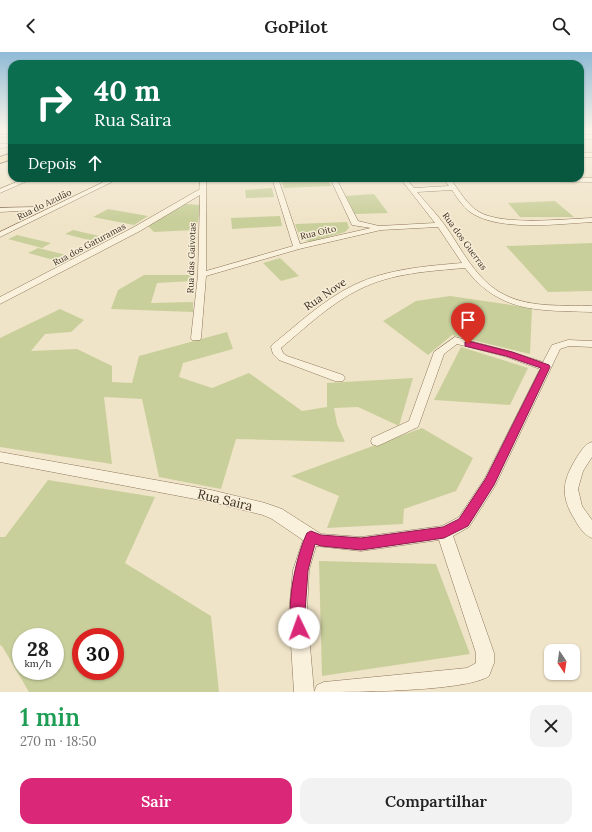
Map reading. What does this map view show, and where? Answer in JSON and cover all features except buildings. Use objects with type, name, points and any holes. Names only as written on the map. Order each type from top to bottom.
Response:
[{"type":"street","points":[[0,191],[21,182]]},
{"type":"street","name":"Rua do Azulão","points":[[0,235],[109,182]]},
{"type":"street","name":"Rua das Gaivotas","points":[[196,338],[202,275],[201,192],[202,182]]},
{"type":"street","points":[[276,182],[297,247]]},
{"type":"street","points":[[335,182],[355,223]]},
{"type":"street","name":"Rua dos Guerras","points":[[406,182],[441,225],[468,265],[489,289],[508,300],[551,307],[592,309]]},
{"type":"street","points":[[449,182],[478,215],[496,220],[592,220]]},
{"type":"street","points":[[413,190],[454,188]]},
{"type":"street","name":"Rua dos Gaturamas","points":[[0,302],[137,229],[201,192]]},
{"type":"street","points":[[185,201],[202,202]]},
{"type":"street","points":[[0,210],[37,208]]},
{"type":"street","points":[[355,223],[381,228]]},
{"type":"street","points":[[349,235],[355,223]]},
{"type":"street","name":"Rua Oito","points":[[202,275],[297,247],[381,228],[441,225]]},
{"type":"street","name":"Rua Nove","points":[[340,378],[283,358],[278,354],[276,347],[310,318],[344,293],[398,275],[468,265]]},
{"type":"street","points":[[0,294],[16,294]]},
{"type":"street","points":[[377,441],[414,424],[439,352],[455,340],[508,354],[546,367]]},
{"type":"street","points":[[324,692],[467,677],[480,673],[486,665],[485,653],[444,533],[464,522],[480,499],[518,426],[556,347],[568,343],[592,344]]},
{"type":"street","points":[[592,447],[574,473],[571,483],[575,509],[592,531]]},
{"type":"street","name":"Rua Saira","points":[[0,457],[211,496],[265,509],[290,522],[311,537],[321,541],[361,544],[444,533]]},
{"type":"street","points":[[304,692],[298,612],[301,570],[311,537]]},
{"type":"green space","points":[[282,182],[329,182],[331,186],[284,188]]},
{"type":"green space","points":[[272,188],[274,197],[246,198],[245,190]]},
{"type":"green space","points":[[374,194],[388,213],[355,214],[346,196]]},
{"type":"green space","points":[[555,201],[574,217],[520,217],[508,203]]},
{"type":"green space","points":[[186,204],[201,205],[196,230],[154,232],[148,226]]},
{"type":"green space","points":[[108,209],[148,216],[134,225],[93,217]]},
{"type":"green space","points":[[280,216],[282,226],[232,229],[231,218]]},
{"type":"green space","points":[[347,222],[349,228],[345,232],[310,242],[300,238],[295,224]]},
{"type":"green space","points":[[73,230],[108,238],[101,243],[65,234]]},
{"type":"green space","points":[[17,235],[51,243],[42,248],[8,239]]},
{"type":"green space","points":[[592,243],[592,291],[548,292],[506,246]]},
{"type":"green space","points":[[38,248],[74,257],[65,263],[28,253]]},
{"type":"green space","points":[[280,258],[299,276],[281,281],[263,263]]},
{"type":"green space","points":[[144,275],[192,275],[192,281],[157,283],[151,303],[193,302],[193,312],[111,309],[118,290]]},
{"type":"green space","points":[[450,296],[532,308],[530,354],[452,335],[428,355],[383,321],[416,301]]},
{"type":"green space","points":[[60,309],[84,320],[71,332],[45,334],[31,351],[77,349],[112,366],[112,382],[132,383],[139,356],[227,332],[233,349],[183,363],[179,377],[212,388],[249,373],[302,411],[327,407],[327,383],[413,378],[399,426],[358,407],[334,408],[337,424],[345,442],[236,439],[221,489],[159,477],[142,399],[104,397],[112,464],[0,447],[0,338]]},
{"type":"green space","points":[[461,347],[528,368],[510,405],[434,400]]},
{"type":"green space","points":[[422,428],[473,458],[456,491],[404,509],[403,524],[327,528],[339,496],[291,476]]},
{"type":"green space","points":[[48,480],[155,497],[125,563],[211,616],[219,692],[29,692],[22,680],[64,680],[64,628],[12,628],[12,663],[0,645],[0,537],[5,537]]},
{"type":"green space","points":[[319,561],[436,564],[470,654],[322,676]]},
{"type":"route","points":[[299,628],[298,612],[301,570],[311,537],[321,541],[335,543],[361,544],[444,533],[458,527],[464,522],[490,482],[546,367],[508,354],[468,344]]}]
